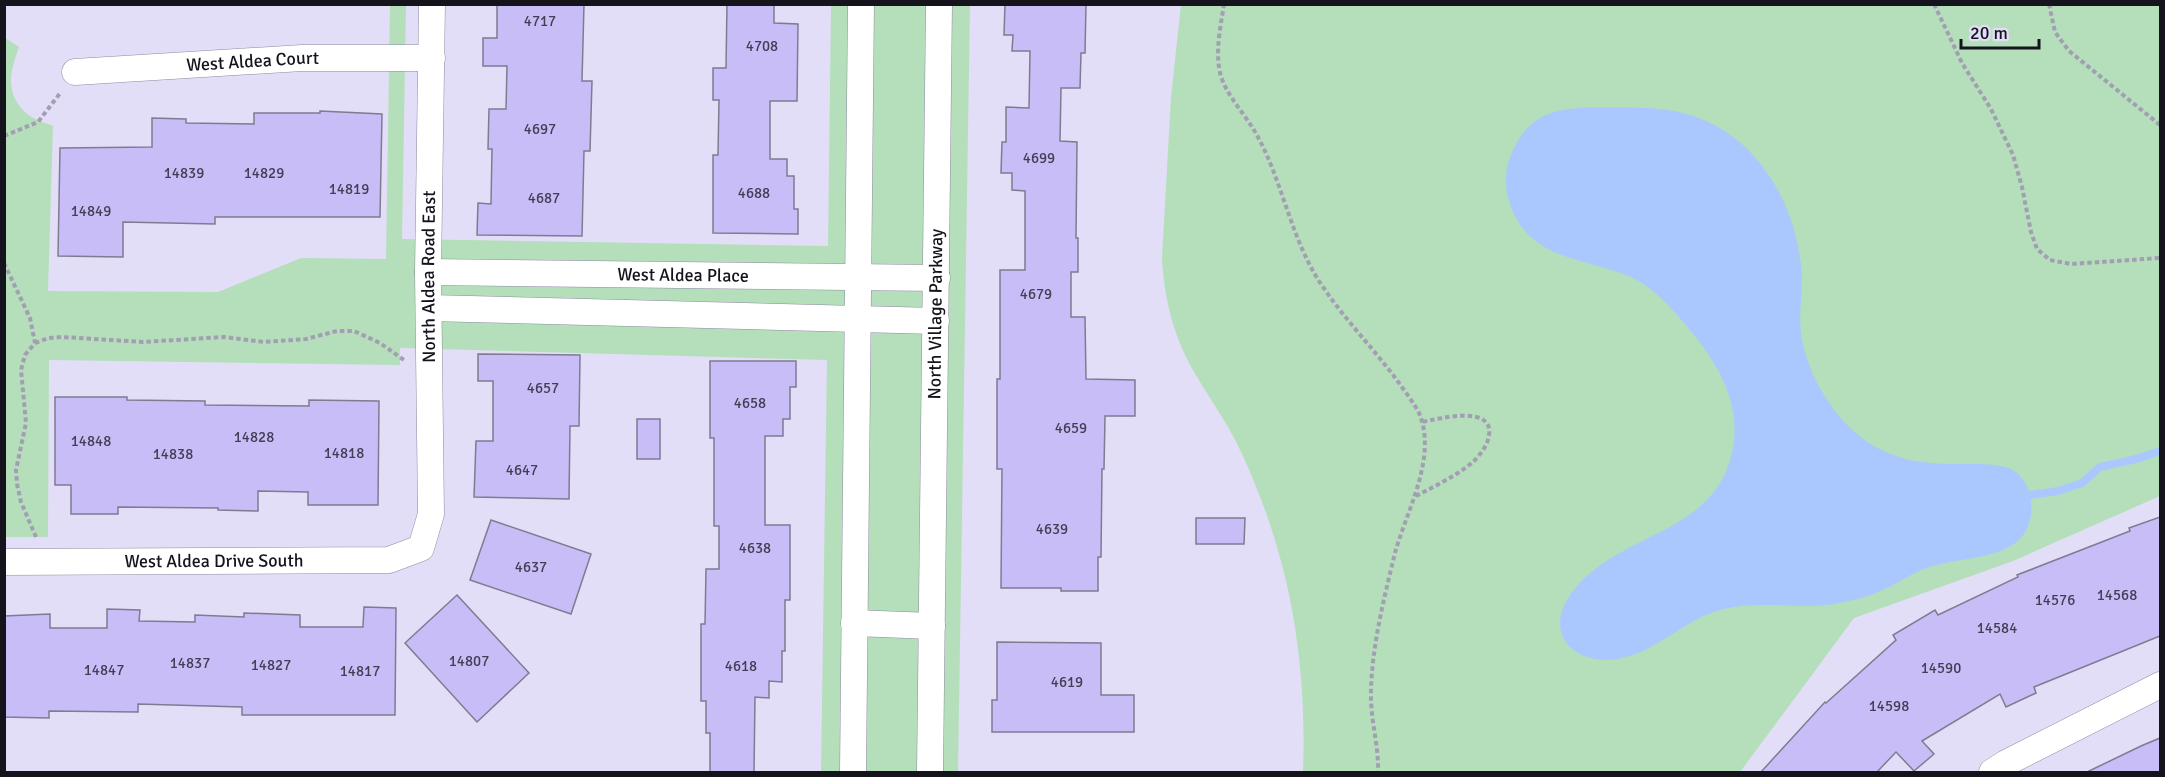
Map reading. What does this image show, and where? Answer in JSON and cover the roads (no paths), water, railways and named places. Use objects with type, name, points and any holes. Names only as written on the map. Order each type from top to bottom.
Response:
[{"type":"street","name":"North Aldea Road East","points":[[421,548],[431,514],[428,272],[432,4]]},
{"type":"street","points":[[853,772],[861,4]]},
{"type":"street","name":"North Village Parkway","points":[[930,772],[939,4]]},
{"type":"street","name":"West Aldea Court","points":[[75,72],[302,58],[432,58]]},
{"type":"street","name":"West Aldea Place","points":[[428,272],[936,278]]},
{"type":"street","points":[[429,308],[936,321]]},
{"type":"street","name":"West Aldea Drive South","points":[[4,562],[389,560],[421,548]]},
{"type":"street","points":[[854,623],[932,626]]},
{"type":"street","points":[[1992,772],[2160,684]]},
{"type":"water","points":[[1653,108],[1678,112],[1715,125],[1737,140],[1771,179],[1784,202],[1793,226],[1802,278],[1800,316],[1802,339],[1813,374],[1832,407],[1860,437],[1899,457],[1928,463],[1997,465],[2009,468],[2018,474],[2025,483],[2031,504],[2028,527],[2022,537],[1996,553],[1930,567],[1890,587],[1853,600],[1820,606],[1752,605],[1724,609],[1698,619],[1651,647],[1626,657],[1609,660],[1594,659],[1580,654],[1569,646],[1562,636],[1560,623],[1563,608],[1572,592],[1593,571],[1616,555],[1690,514],[1711,496],[1726,472],[1734,441],[1732,408],[1722,378],[1705,350],[1685,324],[1655,292],[1633,278],[1561,255],[1545,247],[1531,237],[1519,223],[1510,204],[1506,189],[1507,167],[1515,146],[1529,126],[1546,115],[1566,109]]},
{"type":"waterway","points":[[2030,495],[2058,491],[2082,483],[2100,467],[2160,451]]}]
